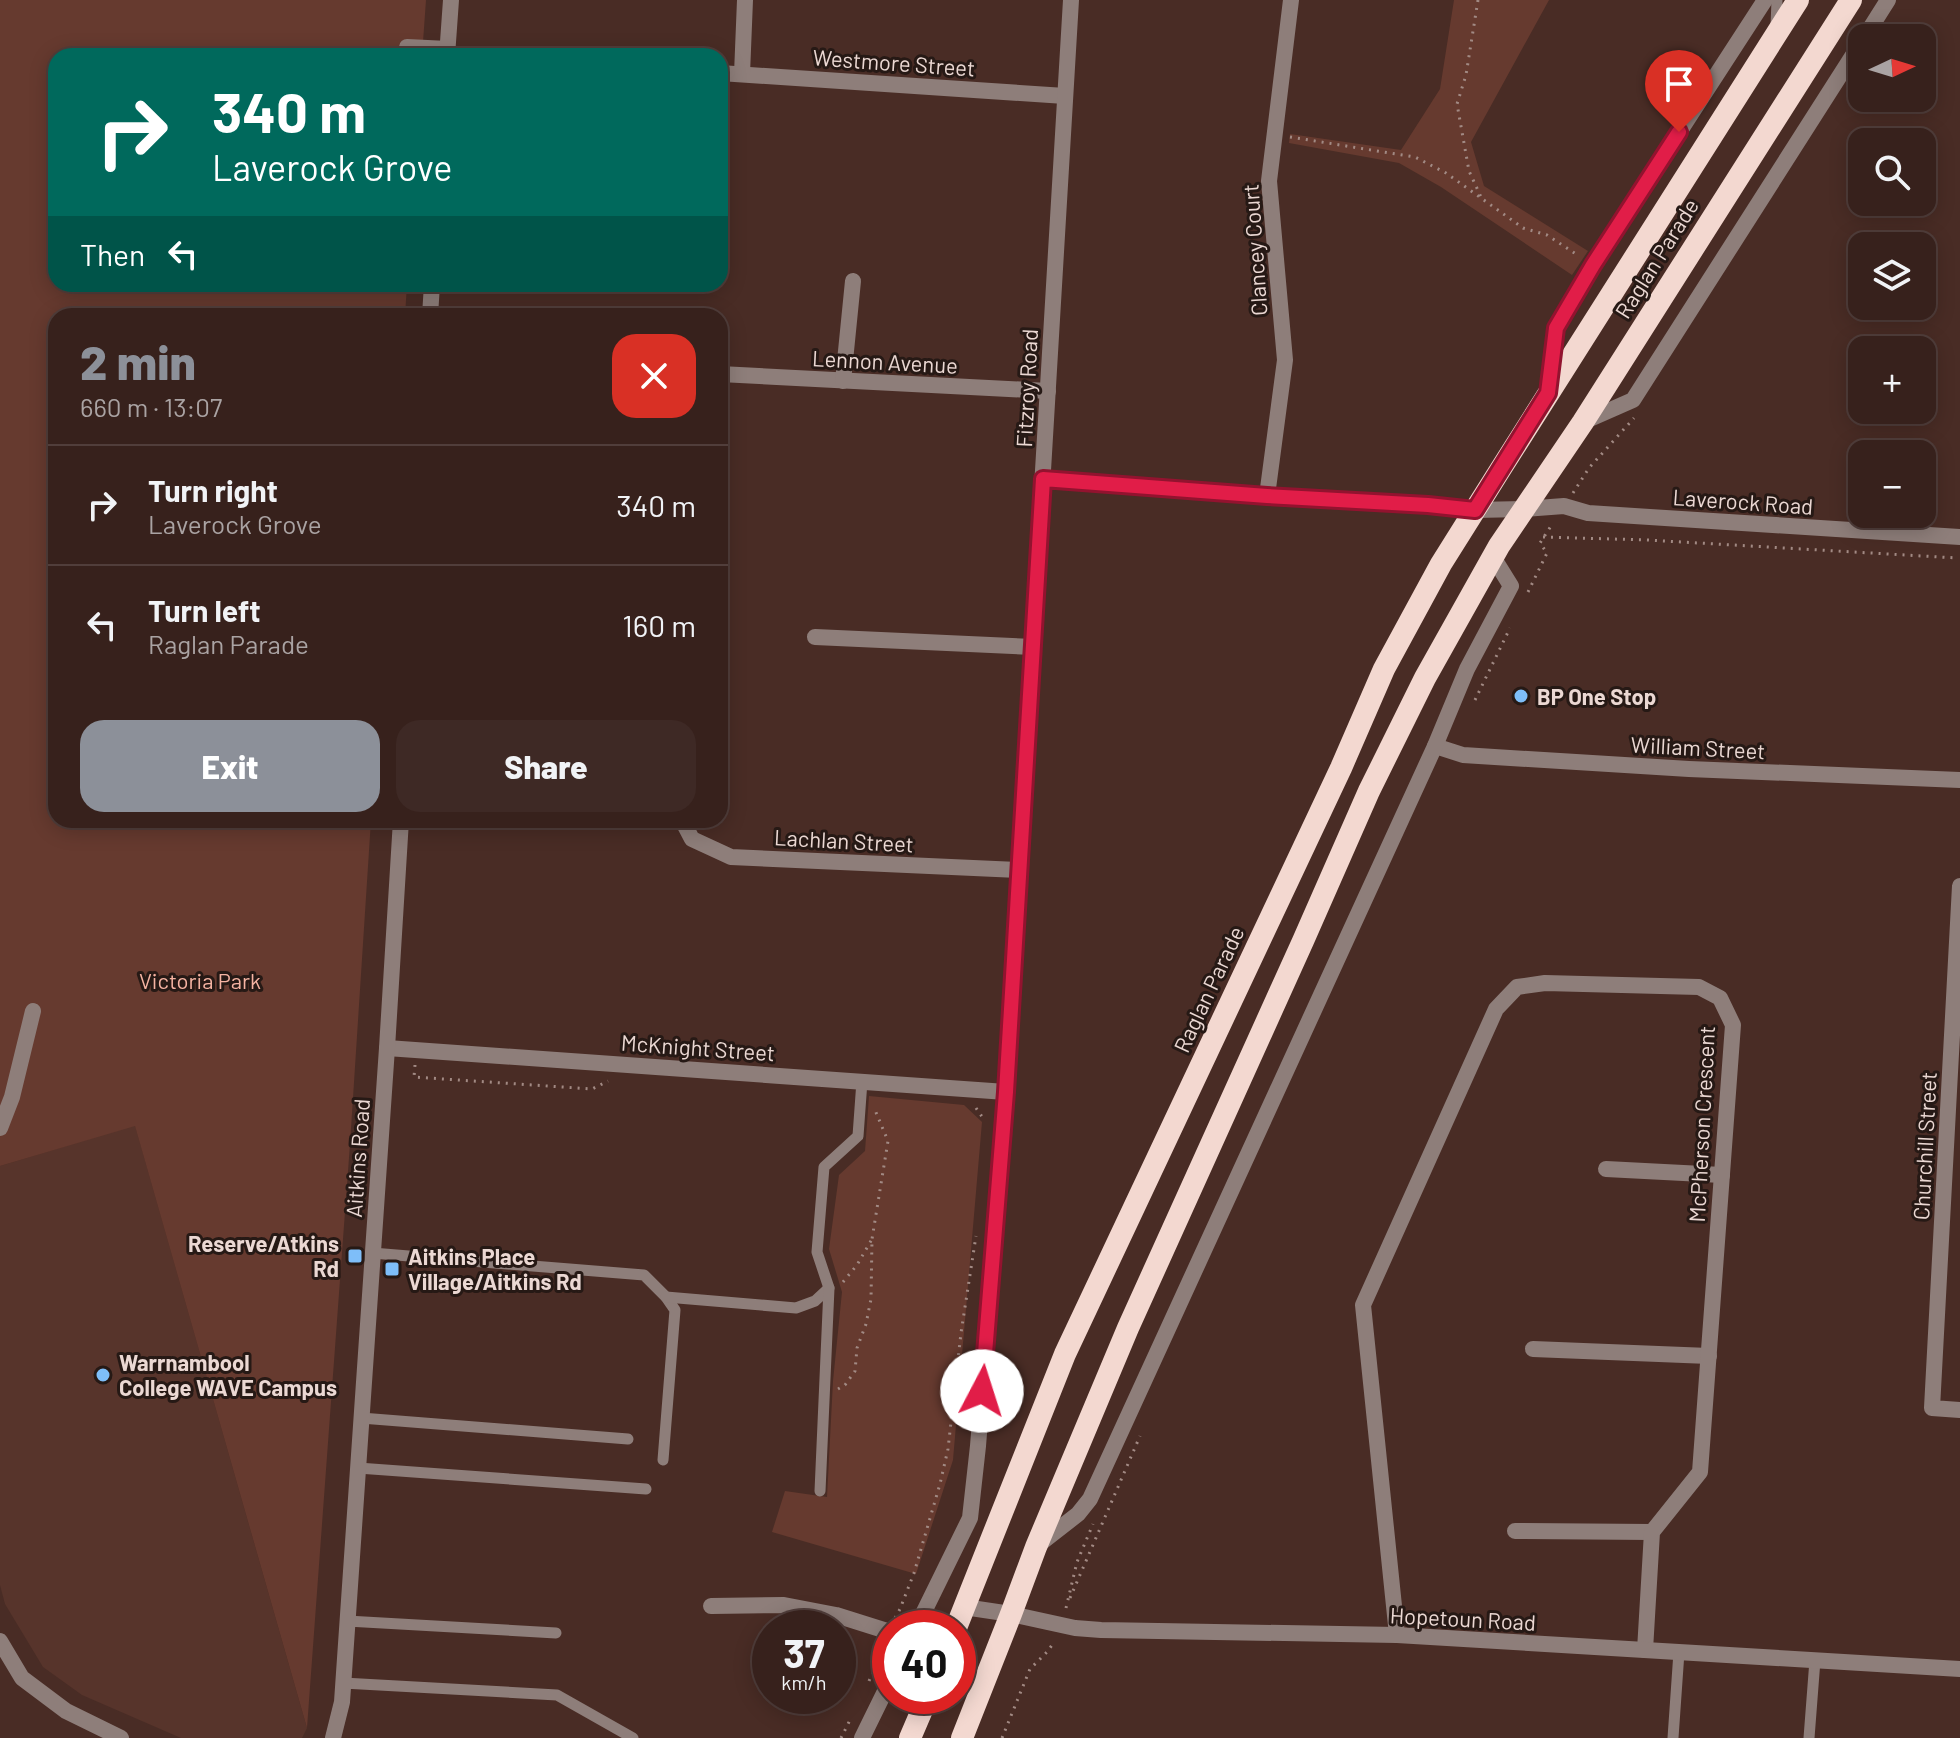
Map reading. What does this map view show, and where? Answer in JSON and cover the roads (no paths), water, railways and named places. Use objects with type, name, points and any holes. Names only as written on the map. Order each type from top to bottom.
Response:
[{"type":"highway","name":"Raglan Parade","points":[[963,1610],[1065,1354],[1384,669],[1441,564],[1798,0]]},
{"type":"highway","name":"Raglan Parade","points":[[962,1738],[1036,1547],[1128,1328],[1369,791],[1425,678],[1493,557],[1583,422],[1851,0]]},
{"type":"highway","points":[[910,1738],[920,1714]]},
{"type":"street","points":[[448,48],[451,0]]},
{"type":"street","points":[[742,74],[745,0]]},
{"type":"street","name":"Fitzroy Road","points":[[925,1610],[970,1518],[989,1312],[1006,1092],[1071,0]]},
{"type":"street","name":"Clancey Court","points":[[1267,496],[1285,360],[1269,181],[1291,0]]},
{"type":"street","name":"Raglan Parade","points":[[1548,393],[1556,328],[1593,265],[1765,0]]},
{"type":"street","points":[[1873,24],[1888,0]]},
{"type":"street","points":[[407,47],[415,48]]},
{"type":"street","points":[[1583,422],[1633,400],[1848,63]]},
{"type":"street","name":"Westmore Street","points":[[728,73],[1065,96]]},
{"type":"street","points":[[843,381],[853,281]]},
{"type":"street","name":"Lennon Avenue","points":[[728,374],[1048,391]]},
{"type":"street","name":"Laverock Road","points":[[1043,479],[1475,510],[1564,506],[1588,513],[1959,543]]},
{"type":"street","points":[[1036,1547],[1078,1514],[1090,1499],[1435,746],[1467,669],[1511,586],[1493,557]]},
{"type":"street","points":[[815,637],[1033,647]]},
{"type":"street","name":"William Street","points":[[1435,746],[1463,755],[1493,757],[1705,770],[1960,780]]},
{"type":"street","name":"Aitkins Road","points":[[333,1738],[342,1702],[401,828]]},
{"type":"street","name":"Lachlan Street","points":[[686,828],[692,839],[731,857],[1019,870]]},
{"type":"street","name":"Churchill Street","points":[[1960,886],[1932,1408],[1960,1410]]},
{"type":"street","name":"McPherson Crescent","points":[[1397,1635],[1363,1305],[1496,1009],[1517,987],[1545,983],[1699,987],[1720,998],[1733,1025],[1700,1472],[1652,1532]]},
{"type":"street","points":[[0,1128],[12,1097],[33,1011]]},
{"type":"street","name":"McKnight Street","points":[[387,1048],[1006,1092]]},
{"type":"street","points":[[1606,1169],[1722,1175]]},
{"type":"street","points":[[1533,1349],[1709,1356]]},
{"type":"street","points":[[1515,1531],[1652,1532],[1645,1650]]},
{"type":"street","points":[[711,1606],[784,1605],[836,1615],[872,1626]]},
{"type":"street","name":"Hopetoun Road","points":[[976,1617],[1011,1614],[1075,1628],[1101,1630],[1397,1635],[1960,1669]]},
{"type":"street","points":[[0,1641],[22,1678],[66,1711],[121,1738]]},
{"type":"street","points":[[862,1738],[874,1714]]},
{"type":"lane","points":[[1776,34],[1777,0]]},
{"type":"lane","points":[[820,1491],[829,1288],[817,1252],[824,1167],[858,1136],[862,1081]]},
{"type":"lane","points":[[372,1253],[644,1275],[675,1310],[663,1460]]},
{"type":"lane","points":[[666,1297],[796,1308],[815,1301],[829,1288]]},
{"type":"lane","points":[[361,1418],[628,1439]]},
{"type":"lane","points":[[358,1468],[646,1489]]},
{"type":"lane","points":[[347,1621],[556,1633]]},
{"type":"lane","points":[[1673,1738],[1679,1652]]},
{"type":"lane","points":[[1809,1738],[1815,1660]]},
{"type":"lane","points":[[343,1683],[557,1695],[633,1738]]},
{"type":"place","name":"BP One Stop","points":[[1521,696]]},
{"type":"place","name":"Reserve/Atkins Rd","points":[[355,1256]]},
{"type":"place","name":"Aitkins Place Village/Aitkins Rd","points":[[392,1269]]},
{"type":"place","name":"Warrnambool College WAVE Campus","points":[[103,1375]]},
{"type":"park label","name":"Victoria Park","points":[[200,980]]}]
